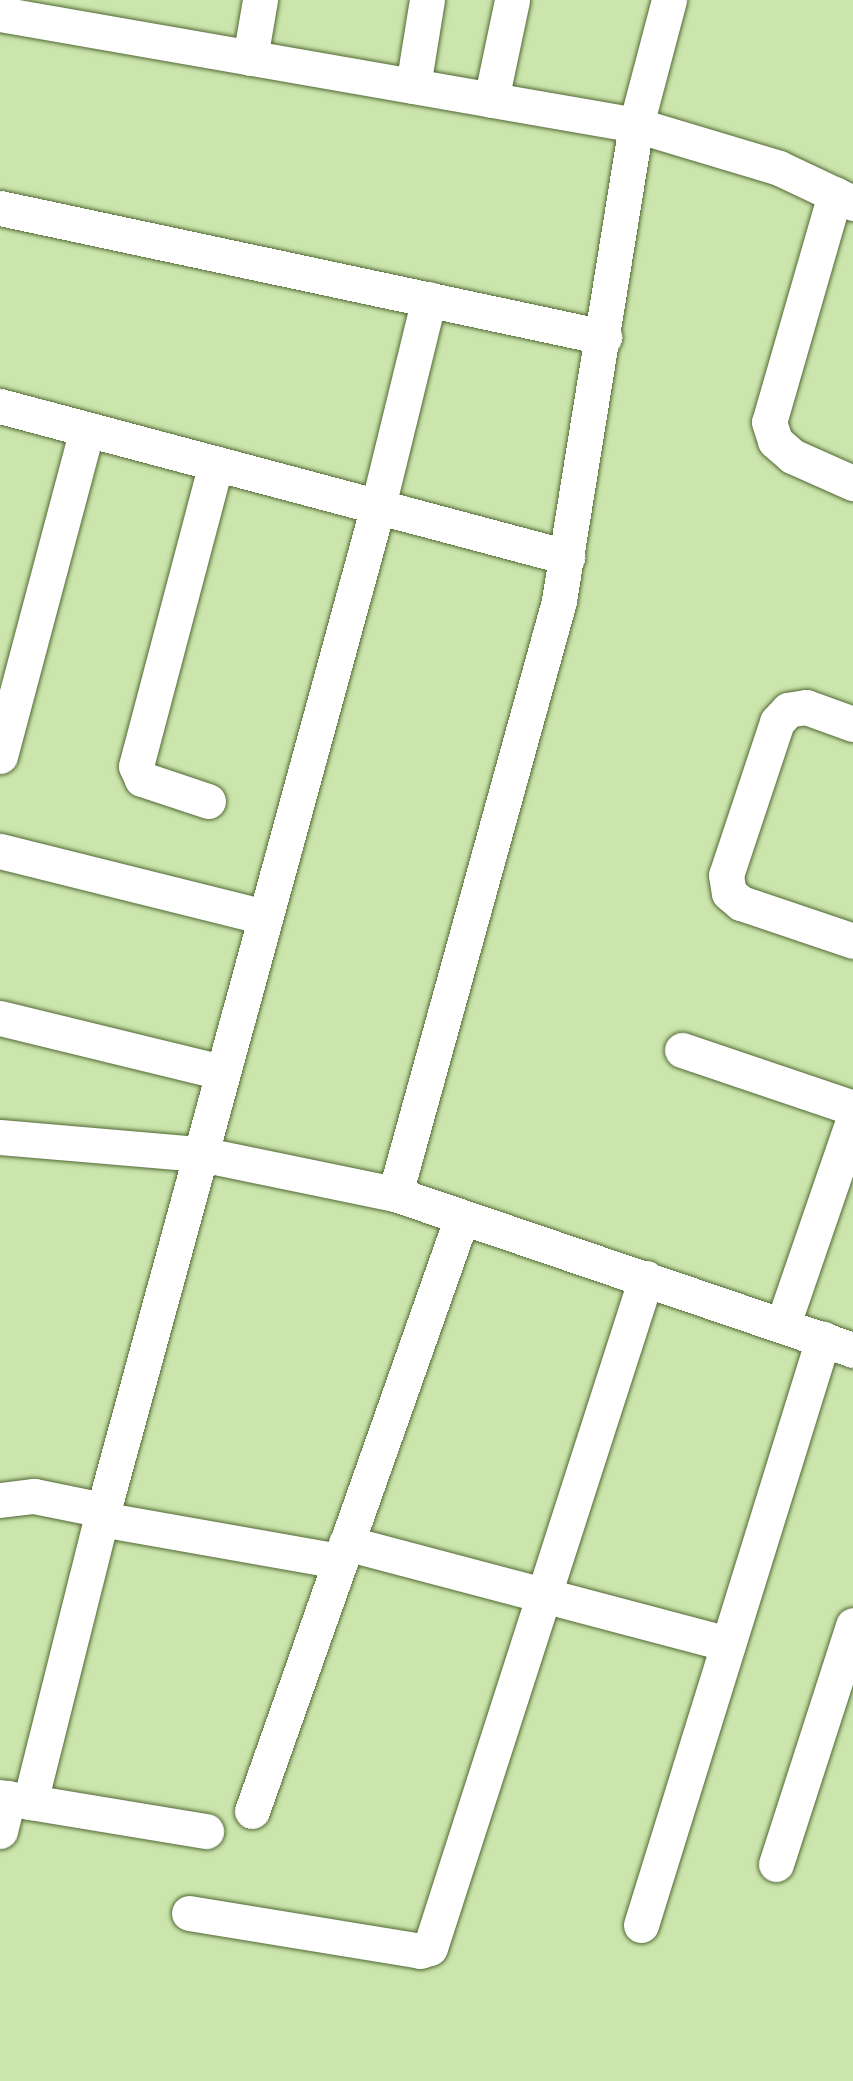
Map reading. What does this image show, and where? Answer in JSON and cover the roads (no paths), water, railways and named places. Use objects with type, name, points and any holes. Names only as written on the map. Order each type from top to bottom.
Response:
[{"type":"street","points":[[250,58],[260,0]]},
{"type":"street","points":[[412,86],[428,0]]},
{"type":"street","points":[[491,100],[512,0]]},
{"type":"street","points":[[395,1194],[559,601],[604,337],[636,125],[669,0]]},
{"type":"street","points":[[0,14],[636,125],[779,168],[844,198],[769,422],[775,441],[792,456],[853,483]]},
{"type":"street","points":[[0,208],[604,337]]},
{"type":"street","points":[[206,1831],[10,1807],[102,1514],[378,506],[429,299]]},
{"type":"street","points":[[0,406],[568,556]]},
{"type":"street","points":[[0,756],[87,429]]},
{"type":"street","points":[[208,801],[142,779],[136,766],[216,463]]},
{"type":"street","points":[[853,724],[806,707],[788,710],[777,722],[726,875],[729,893],[741,903],[853,941]]},
{"type":"street","points":[[0,852],[265,917]]},
{"type":"street","points":[[0,1018],[222,1072]]},
{"type":"street","points":[[682,1050],[853,1108]]},
{"type":"street","points":[[783,1324],[853,1121]]},
{"type":"street","points":[[0,1137],[200,1154],[395,1194],[838,1344],[728,1644],[641,1925]]},
{"type":"street","points":[[252,1811],[462,1217]]},
{"type":"street","points":[[189,1913],[420,1951],[430,1948],[646,1278]]},
{"type":"street","points":[[0,1500],[34,1496],[102,1514],[343,1552],[545,1595],[728,1644]]},
{"type":"street","points":[[776,1864],[853,1625]]}]
